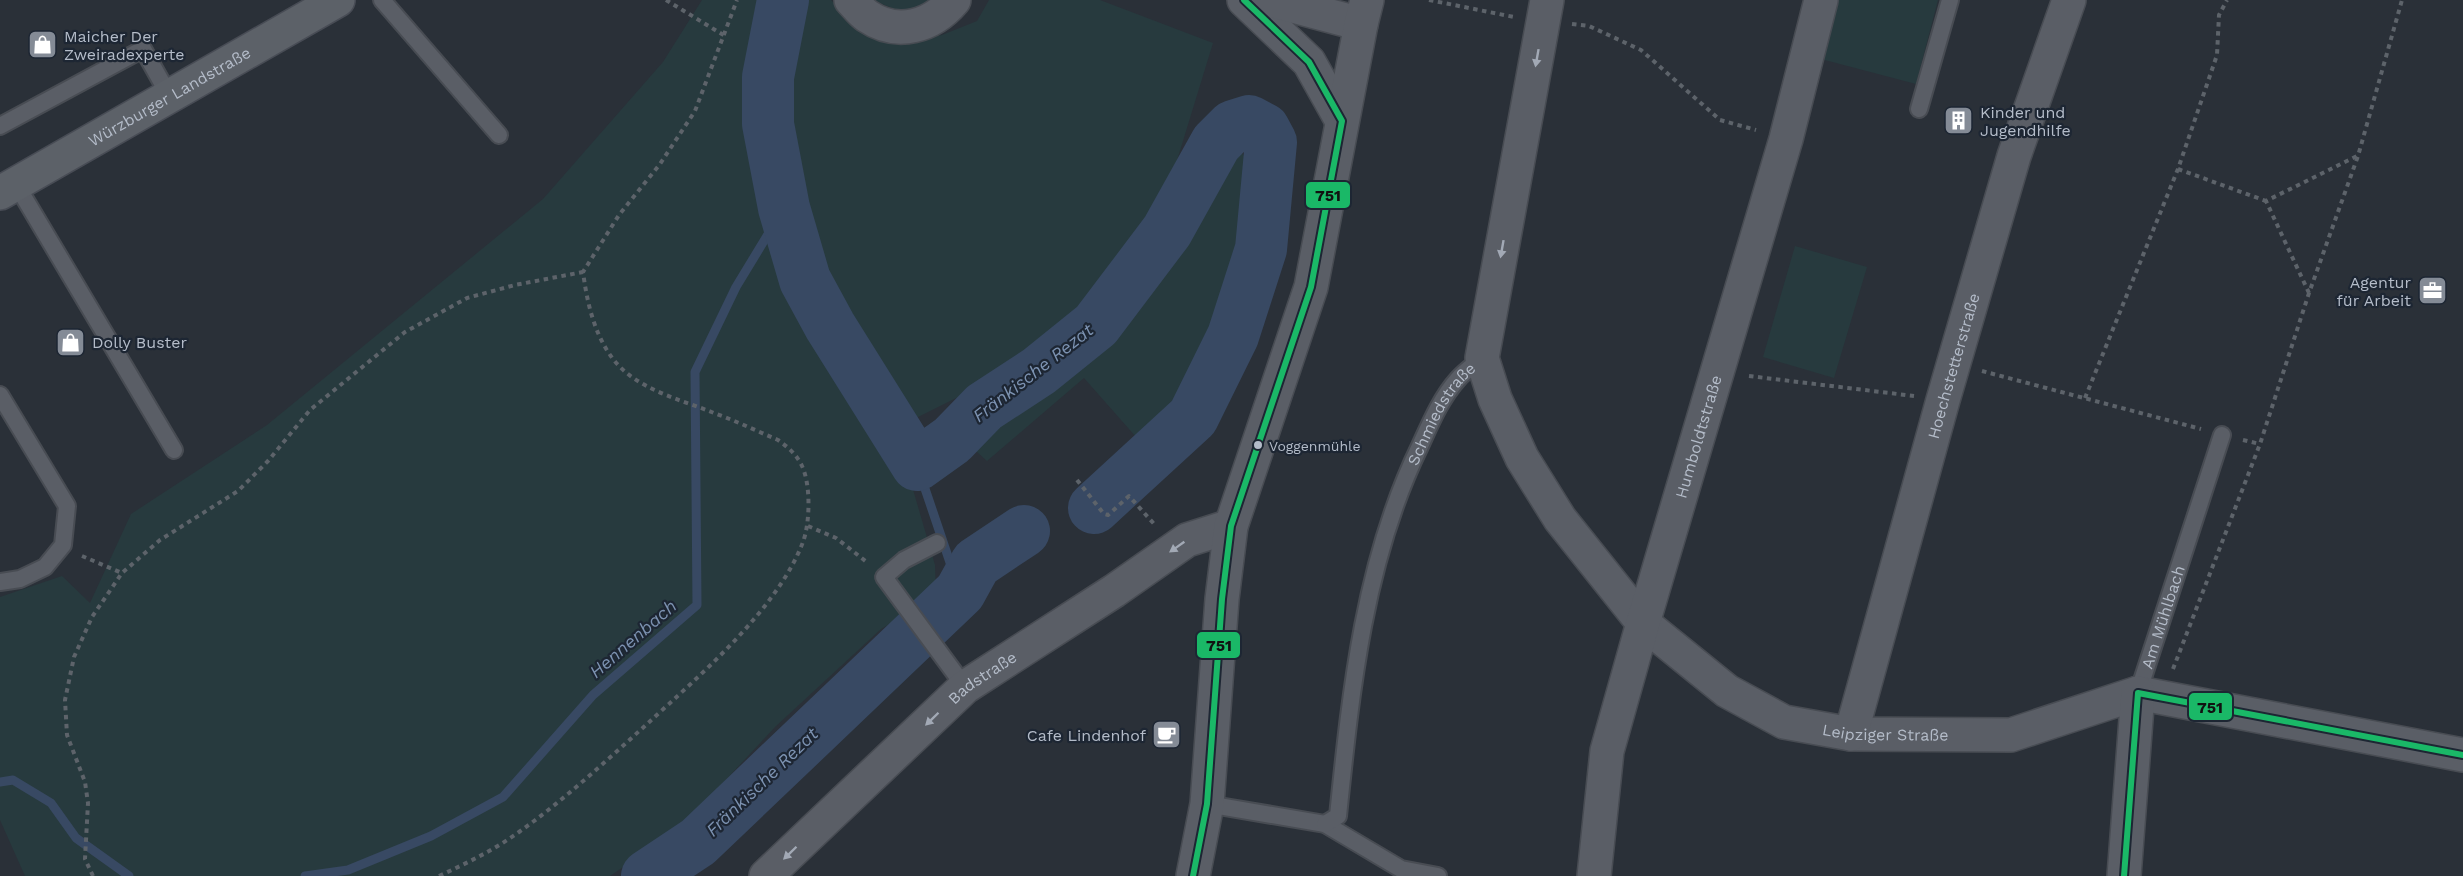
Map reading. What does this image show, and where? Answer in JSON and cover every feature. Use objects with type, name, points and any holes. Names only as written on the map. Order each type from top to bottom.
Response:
[{"type":"main road","name":"Würzburger Landstraße","points":[[8,189],[338,0]]},
{"type":"street","points":[[851,0],[867,17],[894,27],[924,25],[944,12],[954,0]]},
{"type":"street","points":[[1244,0],[1309,62],[1342,121]]},
{"type":"street","points":[[1193,876],[1207,804],[1222,599],[1231,526],[1311,287],[1364,12],[1270,0]]},
{"type":"street","name":"Humboldtstraße","points":[[1594,876],[1607,752],[1642,623],[1786,139],[1821,0]]},
{"type":"street","name":"Hoechstetterstraße","points":[[1851,734],[1942,400],[2014,156],[2069,0]]},
{"type":"street","name":"Schmiedstraße","points":[[1482,358],[1545,10]]},
{"type":"street","name":"Leipziger Straße","points":[[1482,358],[1495,399],[1522,458],[1560,519],[1642,623],[1727,691],[1784,722],[1851,734],[2011,735],[2150,695],[2463,755]]},
{"type":"street","name":"Badstraße","points":[[766,876],[965,687],[1114,591],[1187,540],[1231,526]]},
{"type":"street","name":"Am Mühlbach","points":[[2124,876],[2150,695]]},
{"type":"lane","points":[[382,0],[499,135]]},
{"type":"lane","points":[[1919,109],[1950,0]]},
{"type":"lane","points":[[0,126],[143,49],[170,97]]},
{"type":"lane","points":[[8,189],[174,450]]},
{"type":"lane","name":"Schmiedstraße","points":[[1325,824],[1338,816],[1360,636],[1368,595],[1402,482],[1439,405],[1458,379],[1482,358]]},
{"type":"lane","points":[[0,394],[67,506],[63,545],[45,567],[20,579],[0,582]]},
{"type":"lane","name":"Am Mühlbach","points":[[2150,695],[2222,435]]},
{"type":"lane","points":[[937,543],[904,560],[884,578],[965,687]]},
{"type":"lane","points":[[1207,804],[1325,824],[1401,869],[1438,876]]},
{"type":"path","points":[[666,0],[725,36]]},
{"type":"path","points":[[439,876],[481,856],[542,816],[609,759],[722,653],[772,596],[802,543],[807,526],[808,499],[803,467],[791,450],[778,440],[654,390],[631,376],[613,359],[598,332],[586,299],[582,272],[619,215],[660,164],[695,111],[737,0]]},
{"type":"path","points":[[1429,0],[1503,16]]},
{"type":"path","points":[[2085,398],[2178,169],[2217,55],[2219,15],[2227,0]]},
{"type":"path","points":[[2150,695],[2260,444],[2309,292],[2358,156],[2402,0]]},
{"type":"path","points":[[1545,10],[1589,26],[1641,50],[1720,120],[1786,139]]},
{"type":"path","points":[[2266,201],[2358,156]]},
{"type":"path","points":[[2178,169],[2266,201],[2309,292]]},
{"type":"path","points":[[93,876],[85,859],[88,803],[85,782],[66,735],[65,700],[74,657],[92,617],[122,573],[160,540],[238,491],[268,461],[310,410],[405,332],[467,298],[515,285],[582,272]]},
{"type":"path","points":[[1953,364],[2260,444]]},
{"type":"path","points":[[1718,372],[1942,400]]},
{"type":"path","points":[[1077,480],[1104,514],[1108,515],[1129,496],[1175,548]]},
{"type":"path","points":[[807,526],[836,538],[884,578]]},
{"type":"path","points":[[63,545],[90,561],[122,573]]},
{"type":"green space","points":[[702,0],[831,0],[864,32],[902,43],[942,35],[977,21],[989,0],[1100,0],[1213,43],[1171,180],[1089,310],[1038,357],[884,434],[907,469],[935,565],[936,597],[881,629],[775,727],[681,828],[610,876],[25,876],[0,820],[0,597],[62,576],[90,603],[131,514],[267,425],[543,199],[663,62]]},
{"type":"green space","points":[[874,0],[932,0],[903,10]]},
{"type":"green space","points":[[1836,0],[1938,0],[1916,84],[1821,59]]},
{"type":"green space","points":[[1240,152],[1252,162],[1251,236],[1180,410],[1144,446],[1084,378],[987,461],[966,442],[1091,349],[1129,316],[1224,161]]},
{"type":"green space","points":[[1795,246],[1867,267],[1834,378],[1763,357]]},
{"type":"waterway","name":"Fränkische Rezat","points":[[783,0],[768,77],[768,124],[784,208],[805,280],[830,326],[917,465],[952,440],[984,407],[1039,371],[1096,325],[1167,231],[1216,143],[1233,126],[1249,121],[1264,129],[1271,142],[1261,249],[1233,336],[1193,417],[1094,508]]},
{"type":"waterway","name":"Hennenbach","points":[[305,876],[348,870],[431,836],[503,797],[593,695],[697,605],[695,372],[736,287],[784,208]]},
{"type":"waterway","points":[[917,465],[960,592]]},
{"type":"waterway","name":"Fränkische Rezat","points":[[647,876],[698,842],[960,592],[976,563],[1024,531]]},
{"type":"waterway","name":"Hennenbach","points":[[0,782],[13,780],[51,803],[76,838],[129,876]]},
{"type":"transit line","name":"751","points":[[1193,876],[1207,804],[1222,599],[1231,526],[1311,287],[1342,121],[1309,62],[1244,0]]},
{"type":"transit line","name":"751","points":[[2124,876],[2138,693],[2463,755]]},
{"type":"place","name":"Maicher Der Zweiradexperte","points":[[43,45]]},
{"type":"place","name":"Kinder und Jugendhilfe","points":[[1959,121]]},
{"type":"place","name":"Agentur für Arbeit","points":[[2432,291]]},
{"type":"place","name":"Dolly Buster","points":[[71,342]]},
{"type":"place","name":"Voggenmühle","points":[[1258,445]]},
{"type":"place","name":"Cafe Lindenhof","points":[[1167,735]]}]
